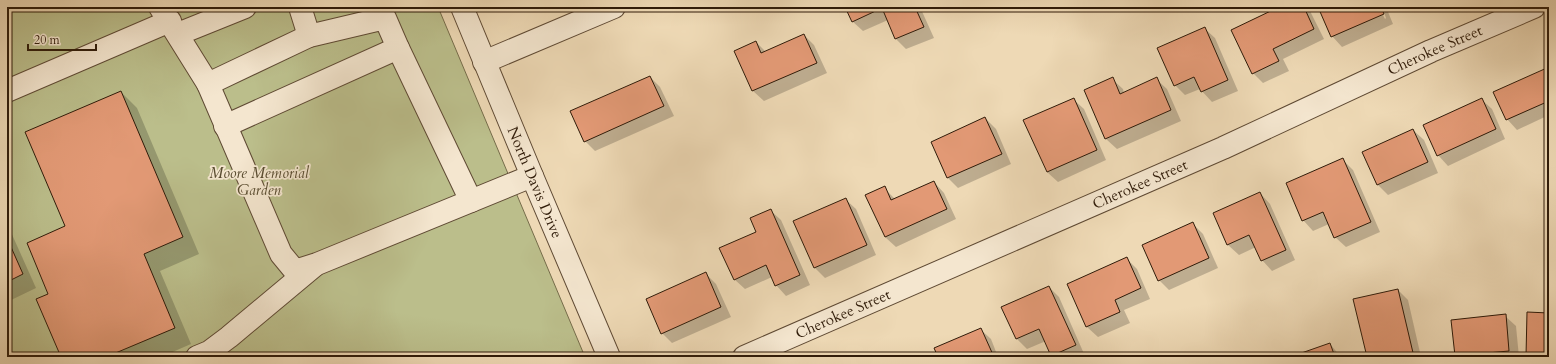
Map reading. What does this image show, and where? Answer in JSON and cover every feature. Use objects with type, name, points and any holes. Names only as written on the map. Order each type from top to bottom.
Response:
[{"type":"street","points":[[7,91],[169,20],[245,7]]},
{"type":"street","points":[[300,7],[309,36]]},
{"type":"street","name":"North Davis Drive","points":[[462,7],[609,357]]},
{"type":"street","points":[[484,62],[614,7]]},
{"type":"street","name":"Cherokee Street","points":[[744,357],[1223,148],[1431,51],[1534,7]]},
{"type":"street","points":[[208,84],[309,36],[385,18],[472,201]]},
{"type":"street","points":[[169,20],[208,84],[281,254],[295,271],[317,264],[532,176]]},
{"type":"street","points":[[225,126],[398,48]]},
{"type":"street","points":[[197,357],[209,352],[317,264]]},
{"type":"green space","name":"Moore Memorial Garden","points":[[7,7],[438,7],[585,357],[7,357]]},
{"type":"building","points":[[845,7],[915,7],[924,27],[895,39],[882,8],[852,22]]},
{"type":"building","points":[[1279,7],[1304,7],[1314,29],[1273,49],[1279,61],[1252,74],[1231,30]]},
{"type":"building","points":[[1318,7],[1381,7],[1384,14],[1331,37]]},
{"type":"building","points":[[1205,27],[1228,80],[1201,92],[1194,77],[1174,86],[1157,48]]},
{"type":"building","points":[[804,34],[817,63],[752,91],[734,51],[756,41],[761,53]]},
{"type":"building","points":[[1549,67],[1549,101],[1506,120],[1493,92]]},
{"type":"building","points":[[650,76],[664,106],[584,142],[570,111]]},
{"type":"building","points":[[1113,77],[1120,94],[1157,77],[1171,110],[1105,139],[1084,90]]},
{"type":"building","points":[[121,91],[183,237],[144,254],[175,328],[106,357],[61,357],[36,299],[48,294],[27,243],[65,226],[25,132]]},
{"type":"building","points":[[1074,98],[1097,150],[1047,172],[1023,120]]},
{"type":"building","points":[[1482,98],[1496,129],[1437,156],[1423,125]]},
{"type":"building","points":[[985,117],[1002,154],[947,178],[931,142]]},
{"type":"building","points":[[1413,129],[1428,162],[1377,185],[1362,152]]},
{"type":"building","points":[[1343,158],[1371,222],[1334,238],[1323,212],[1302,221],[1286,183]]},
{"type":"building","points":[[934,181],[947,209],[885,237],[865,195],[885,186],[891,200]]},
{"type":"building","points":[[1260,192],[1286,250],[1261,261],[1249,235],[1227,245],[1213,213]]},
{"type":"building","points":[[846,198],[867,245],[814,268],[793,221]]},
{"type":"building","points":[[771,209],[800,275],[775,286],[766,265],[734,280],[719,248],[756,232],[750,218]]},
{"type":"building","points":[[1193,222],[1209,258],[1158,281],[1142,245]]},
{"type":"building","points":[[7,238],[23,274],[7,282]]},
{"type":"building","points":[[1127,257],[1141,288],[1115,300],[1120,312],[1086,327],[1067,284]]},
{"type":"building","points":[[706,272],[721,307],[661,334],[646,299]]},
{"type":"building","points":[[1049,286],[1076,345],[1051,356],[1039,329],[1016,339],[1001,307]]},
{"type":"building","points":[[1398,289],[1414,357],[1367,357],[1353,299]]},
{"type":"building","points":[[1527,312],[1549,313],[1549,357],[1526,356]]},
{"type":"building","points":[[1506,314],[1509,351],[1455,356],[1451,320]]},
{"type":"building","points":[[981,328],[994,357],[938,357],[934,348]]},
{"type":"building","points":[[1330,343],[1335,357],[1290,357]]}]
